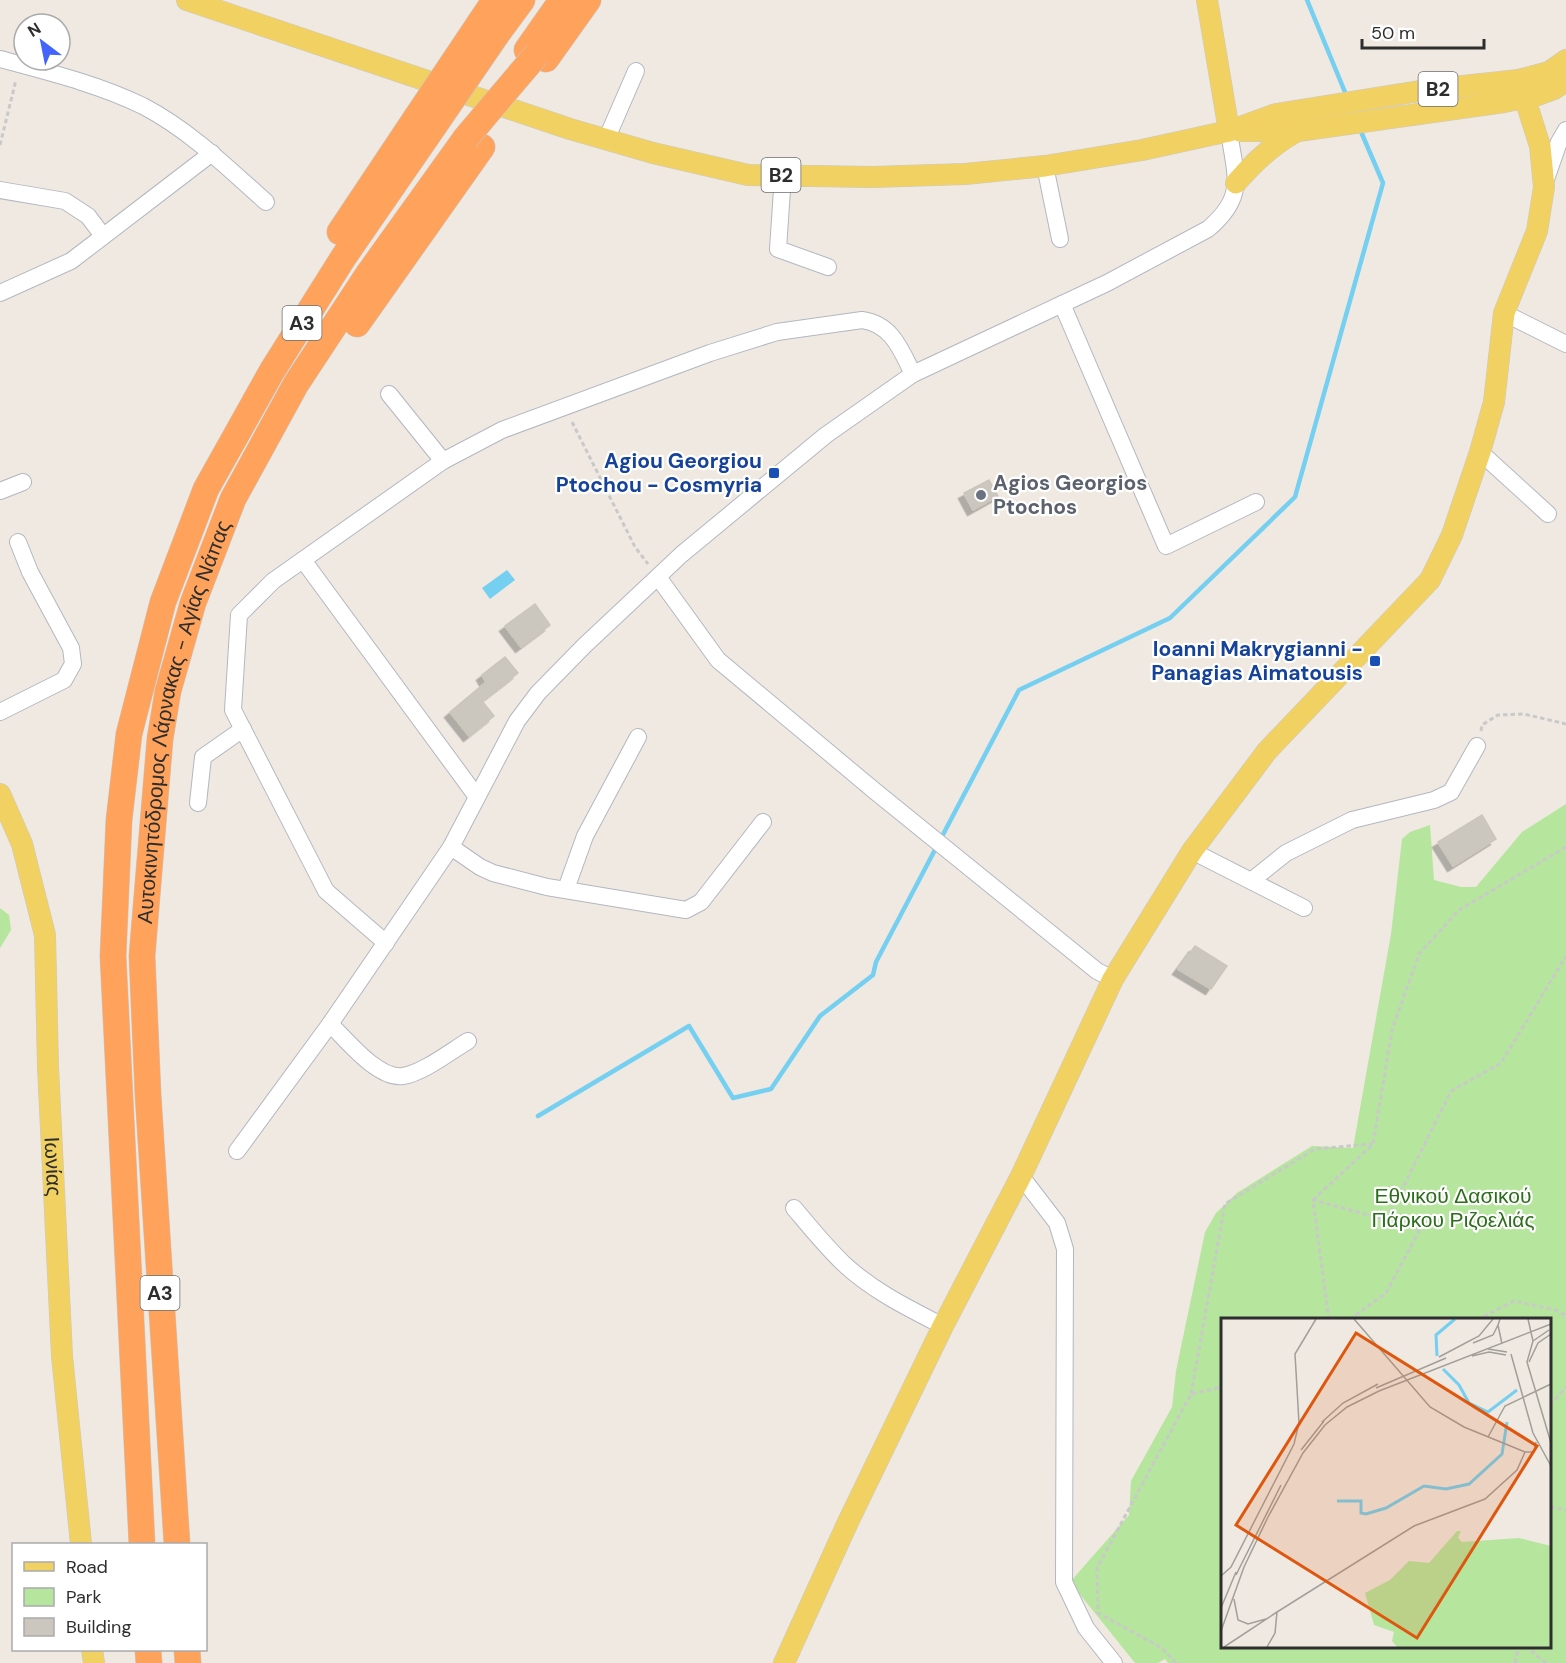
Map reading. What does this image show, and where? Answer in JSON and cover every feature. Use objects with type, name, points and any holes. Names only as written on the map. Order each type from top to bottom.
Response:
[{"type":"highway","points":[[488,29],[495,0]]},
{"type":"highway","name":"Αυτοκινητόδρομος Λάρνακας - Αγίας Νάπας","points":[[142,1543],[113,956],[119,820],[129,734],[163,602],[206,489],[272,371],[425,122],[488,29],[522,0]]},
{"type":"highway","points":[[537,54],[562,0]]},
{"type":"highway","points":[[537,54],[580,0]]},
{"type":"highway","points":[[537,54],[588,0]]},
{"type":"highway","name":"Αυτοκινητόδρομος Λάρνακας - Αγίας Νάπας","points":[[177,1543],[148,1095],[142,956],[160,739],[182,691],[207,606],[249,504],[310,394],[385,282],[473,143],[537,54]]},
{"type":"main road","name":"B2","points":[[187,0],[230,7],[606,140],[748,175],[873,177],[942,175],[1045,165],[1142,150],[1229,131],[1276,114],[1349,102],[1426,90],[1554,89],[1566,81]]},
{"type":"main road","points":[[1207,0],[1229,131]]},
{"type":"main road","name":"B2","points":[[1229,131],[1298,131],[1357,122],[1522,89],[1566,60]]},
{"type":"main road","points":[[784,1663],[848,1522],[943,1326],[1021,1176],[1113,979],[1191,851],[1267,751],[1430,580],[1452,535],[1494,402],[1504,313],[1537,231],[1544,187],[1540,146],[1522,89]]},
{"type":"main road","points":[[1236,183],[1279,141],[1298,131]]},
{"type":"main road","name":"Ιωνίας","points":[[0,794],[22,844],[45,935],[48,1067],[62,1356],[81,1543]]},
{"type":"street","points":[[606,140],[636,71]]},
{"type":"street","points":[[48,72],[97,86],[144,107],[212,153],[266,202]]},
{"type":"street","points":[[1544,187],[1559,142],[1566,130]]},
{"type":"street","points":[[237,1151],[330,1024],[451,847],[518,721],[532,700],[584,646],[682,554],[826,435],[913,374],[1107,283],[1208,229],[1220,219],[1232,203],[1236,183],[1229,131]]},
{"type":"street","points":[[0,293],[71,261],[212,153]]},
{"type":"street","points":[[1045,165],[1060,240]]},
{"type":"street","points":[[783,175],[778,249],[828,267]]},
{"type":"street","points":[[0,190],[65,201],[87,216],[103,236]]},
{"type":"street","points":[[1062,304],[1166,546],[1256,502]]},
{"type":"street","points":[[1504,313],[1566,344]]},
{"type":"street","points":[[386,943],[326,891],[233,710],[239,615],[273,581],[442,461],[502,430],[710,353],[777,332],[862,320],[873,321],[893,335],[913,374]]},
{"type":"street","points":[[389,394],[442,461]]},
{"type":"street","points":[[1480,452],[1548,514]]},
{"type":"street","points":[[0,491],[23,482]]},
{"type":"street","points":[[0,712],[64,680],[73,664],[70,648],[30,572],[18,542]]},
{"type":"street","points":[[303,560],[477,797]]},
{"type":"street","points":[[658,577],[718,660],[1097,971],[1113,979]]},
{"type":"street","points":[[198,803],[203,757],[243,729]]},
{"type":"street","points":[[566,889],[585,836],[638,737]]},
{"type":"street","points":[[1251,881],[1286,853],[1352,820],[1434,800],[1451,792],[1478,746]]},
{"type":"street","points":[[451,847],[493,873],[547,887],[686,910],[701,902],[763,822]]},
{"type":"street","points":[[1191,851],[1304,908]]},
{"type":"street","points":[[330,1024],[369,1063],[386,1073],[402,1076],[416,1072],[468,1041]]},
{"type":"street","points":[[1021,1176],[1057,1223],[1065,1249],[1064,1582],[1086,1628],[1114,1663]]},
{"type":"street","points":[[794,1208],[843,1264],[872,1287],[943,1326]]},
{"type":"path","points":[[0,145],[18,72]]},
{"type":"path","points":[[565,407],[635,547],[658,577]]},
{"type":"path","points":[[1478,746],[1482,725],[1498,715],[1524,714],[1566,724]]},
{"type":"path","points":[[1312,1200],[1373,1144],[1392,1030],[1419,954],[1459,910],[1566,847]]},
{"type":"path","points":[[1387,1219],[1451,1091],[1501,1064],[1566,956]]},
{"type":"path","points":[[1176,1663],[1162,1648],[1098,1613],[1097,1568],[1191,1394],[1224,1204],[1315,1149],[1373,1144]]},
{"type":"path","points":[[1312,1200],[1420,1229],[1386,1293],[1352,1318]]},
{"type":"path","points":[[1312,1200],[1329,1318]]},
{"type":"path","points":[[1481,1318],[1514,1301],[1556,1310],[1566,1316]]},
{"type":"path","points":[[1191,1394],[1221,1387]]},
{"type":"path","points":[[1551,1404],[1566,1387]]},
{"type":"path","points":[[1551,1507],[1566,1510]]},
{"type":"path","points":[[1515,1663],[1519,1648]]},
{"type":"path","points":[[1527,1648],[1545,1663]]},
{"type":"green space","name":"Εθνικού Δασικού Πάρκου Ριζοελιάς","points":[[1566,804],[1566,1663],[1168,1663],[1165,1659],[1158,1663],[1135,1663],[1070,1582],[1129,1515],[1131,1481],[1172,1407],[1176,1371],[1205,1232],[1216,1213],[1237,1193],[1312,1146],[1353,1148],[1391,934],[1402,839],[1410,832],[1430,825],[1434,880],[1461,887],[1476,887],[1522,832]]},
{"type":"green space","points":[[0,908],[9,915],[11,930],[0,948]]},
{"type":"water","points":[[507,570],[515,580],[490,599],[482,588]]},
{"type":"building","name":"Agios Georgios Ptochos","points":[[989,480],[998,496],[973,510],[964,493]]},
{"type":"building","points":[[535,604],[550,625],[521,647],[505,626]]},
{"type":"building","points":[[505,657],[518,673],[482,701],[494,716],[469,736],[450,712],[486,682],[482,675]]},
{"type":"building","points":[[1482,815],[1496,839],[1453,866],[1438,842]]},
{"type":"building","points":[[1195,946],[1227,966],[1211,989],[1178,969]]},
{"type":"waterway","points":[[1307,0],[1347,97]]},
{"type":"waterway","points":[[538,1116],[689,1026],[733,1098],[771,1089],[820,1016],[873,975],[876,962],[1019,690],[1170,618],[1295,497],[1383,183],[1359,127]]},
{"type":"place","name":"Agiou Georgiou Ptochou - Cosmyria","points":[[774,473]]},
{"type":"place","name":"Agios Georgios Ptochos","points":[[981,495]]},
{"type":"place","name":"Ioanni Makrygianni - Panagias Aimatousis","points":[[1375,661]]}]
